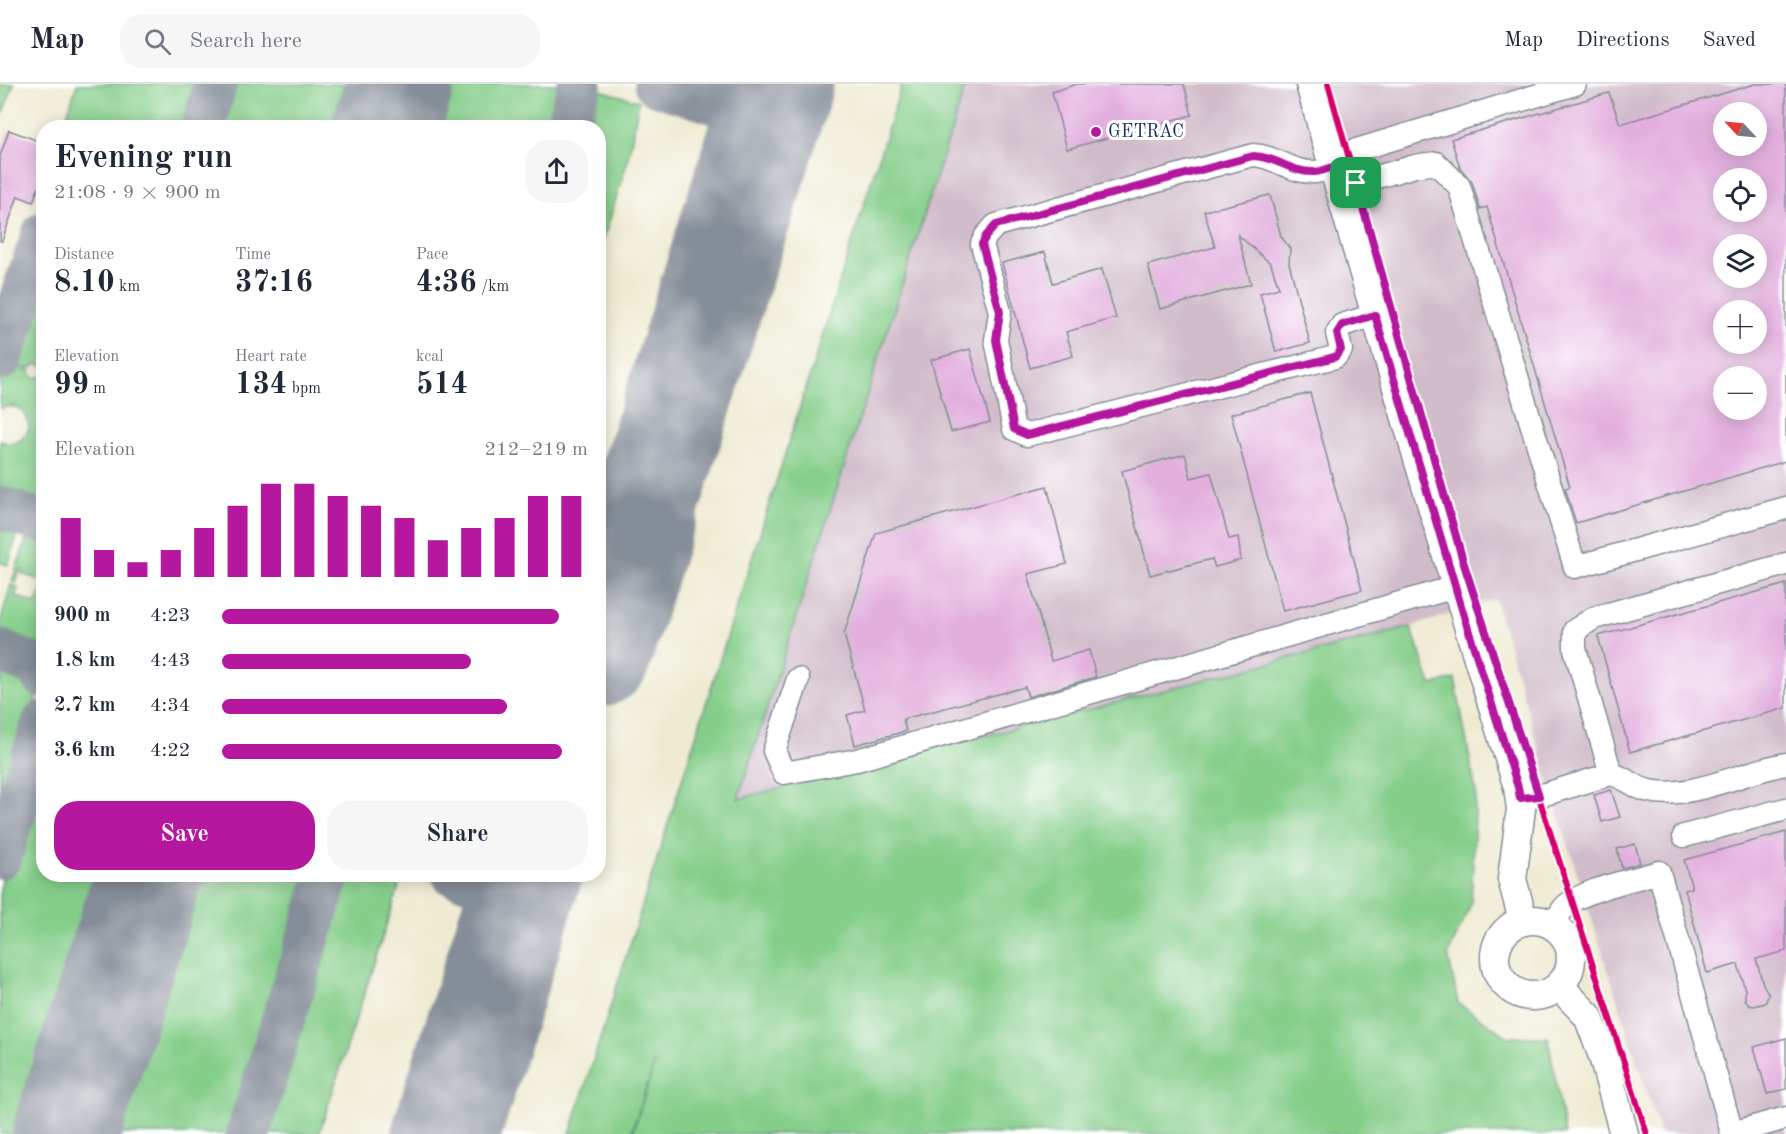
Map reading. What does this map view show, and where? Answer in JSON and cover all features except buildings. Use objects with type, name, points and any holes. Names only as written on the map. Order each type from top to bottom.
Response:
[{"type":"main road","points":[[1310,84],[1329,171],[1518,787],[1521,809],[1512,879],[1523,920]]},
{"type":"main road","points":[[1523,920],[1545,921],[1555,926],[1569,944],[1570,966],[1566,977],[1549,993],[1536,996],[1524,995],[1512,990],[1496,971],[1494,958],[1496,946],[1502,934],[1523,920]]},
{"type":"main road","points":[[1559,986],[1588,1016],[1603,1056],[1624,1134]]},
{"type":"lane","points":[[1329,171],[1575,84]]},
{"type":"lane","points":[[1375,315],[1342,325],[1337,333],[1341,350],[1335,357],[1027,435],[1014,429],[996,340],[1000,312],[982,244],[996,225],[1253,156],[1266,156],[1291,168],[1329,171],[1436,163],[1459,186],[1575,567],[1786,508]]},
{"type":"lane","points":[[1611,774],[1575,649],[1575,630],[1594,618],[1786,564]]},
{"type":"lane","points":[[798,679],[774,751],[784,773],[857,760],[1455,587]]},
{"type":"lane","points":[[1520,798],[1539,796],[1611,774],[1619,776],[1638,788],[1670,793],[1698,788],[1786,764]]},
{"type":"lane","points":[[1684,836],[1786,808]]},
{"type":"lane","points":[[1555,926],[1563,909],[1573,900],[1600,889],[1659,873],[1732,1133],[1786,1118]]},
{"type":"shaded area","points":[[965,84],[1786,84],[1786,1134],[1660,1134],[1552,794],[1495,599],[1411,627],[738,799]]},
{"type":"green space","points":[[0,84],[14,84],[0,121]]},
{"type":"green space","points":[[77,84],[196,84],[201,99],[195,120],[65,120]]},
{"type":"green space","points":[[224,84],[374,84],[362,120],[214,120]]},
{"type":"green space","points":[[424,84],[565,84],[553,120],[412,120]]},
{"type":"green space","points":[[902,84],[966,84],[738,799],[1411,627],[1431,685],[1455,679],[1476,792],[1471,904],[1448,955],[1458,1003],[1508,1037],[1548,1037],[1565,1134],[632,1134],[655,1062],[631,1134],[570,1134]]},
{"type":"green space","points":[[600,90],[639,101],[627,163],[606,231],[606,120],[590,120]]},
{"type":"green space","points":[[36,272],[36,308],[25,304]]},
{"type":"green space","points":[[24,307],[36,311],[36,364],[31,369],[5,362]]},
{"type":"green space","points":[[5,364],[30,371],[36,378],[36,508],[0,495],[0,441],[18,442],[29,428],[24,413],[16,407],[0,409],[0,378]]},
{"type":"green space","points":[[8,525],[14,529],[16,539],[8,565],[0,563],[0,528]]},
{"type":"green space","points":[[29,532],[36,534],[36,579],[22,574],[23,571],[20,570],[16,583],[12,581]]},
{"type":"green space","points":[[11,585],[18,588],[15,596],[36,604],[36,645],[22,646],[0,639],[0,623]]},
{"type":"green space","points":[[15,670],[32,684],[35,693],[34,714],[17,770],[10,781],[0,789],[0,682],[6,671]]},
{"type":"green space","points":[[36,773],[36,882],[120,882],[40,1134],[0,1134],[0,888]]},
{"type":"green space","points":[[171,882],[311,882],[230,1134],[91,1134]]},
{"type":"green space","points":[[348,882],[391,882],[399,886],[319,1134],[267,1134]]},
{"type":"taxiway","points":[[205,120],[215,84]]},
{"type":"taxiway","points":[[569,120],[580,84]]},
{"type":"taxiway","points":[[656,84],[768,119]]},
{"type":"taxiway","points":[[0,359],[36,256]]},
{"type":"taxiway","points":[[0,508],[36,519]]},
{"type":"taxiway","points":[[0,651],[36,668]]},
{"type":"taxiway","points":[[0,857],[36,747]]},
{"type":"taxiway","points":[[248,1134],[326,882]]},
{"type":"taxiway","points":[[477,882],[521,897]]},
{"type":"runway","points":[[389,120],[400,84]]},
{"type":"runway","points":[[606,628],[779,84]]},
{"type":"runway","points":[[66,1134],[146,882]]},
{"type":"runway","points":[[446,1134],[525,882]]},
{"type":"cycle path","points":[[1328,84],[1463,561],[1647,1134]]},
{"type":"place","name":"GETRAC","points":[[1096,132]]},
{"type":"route","points":[[1253,156],[1266,156],[1291,168],[1314,172],[1333,167],[1339,188],[1356,183],[1463,561],[1539,796],[1520,798],[1375,315],[1342,325],[1337,333],[1341,350],[1335,357],[1027,435],[1014,429],[996,340],[1000,312],[982,244],[996,225],[1253,156]]}]
